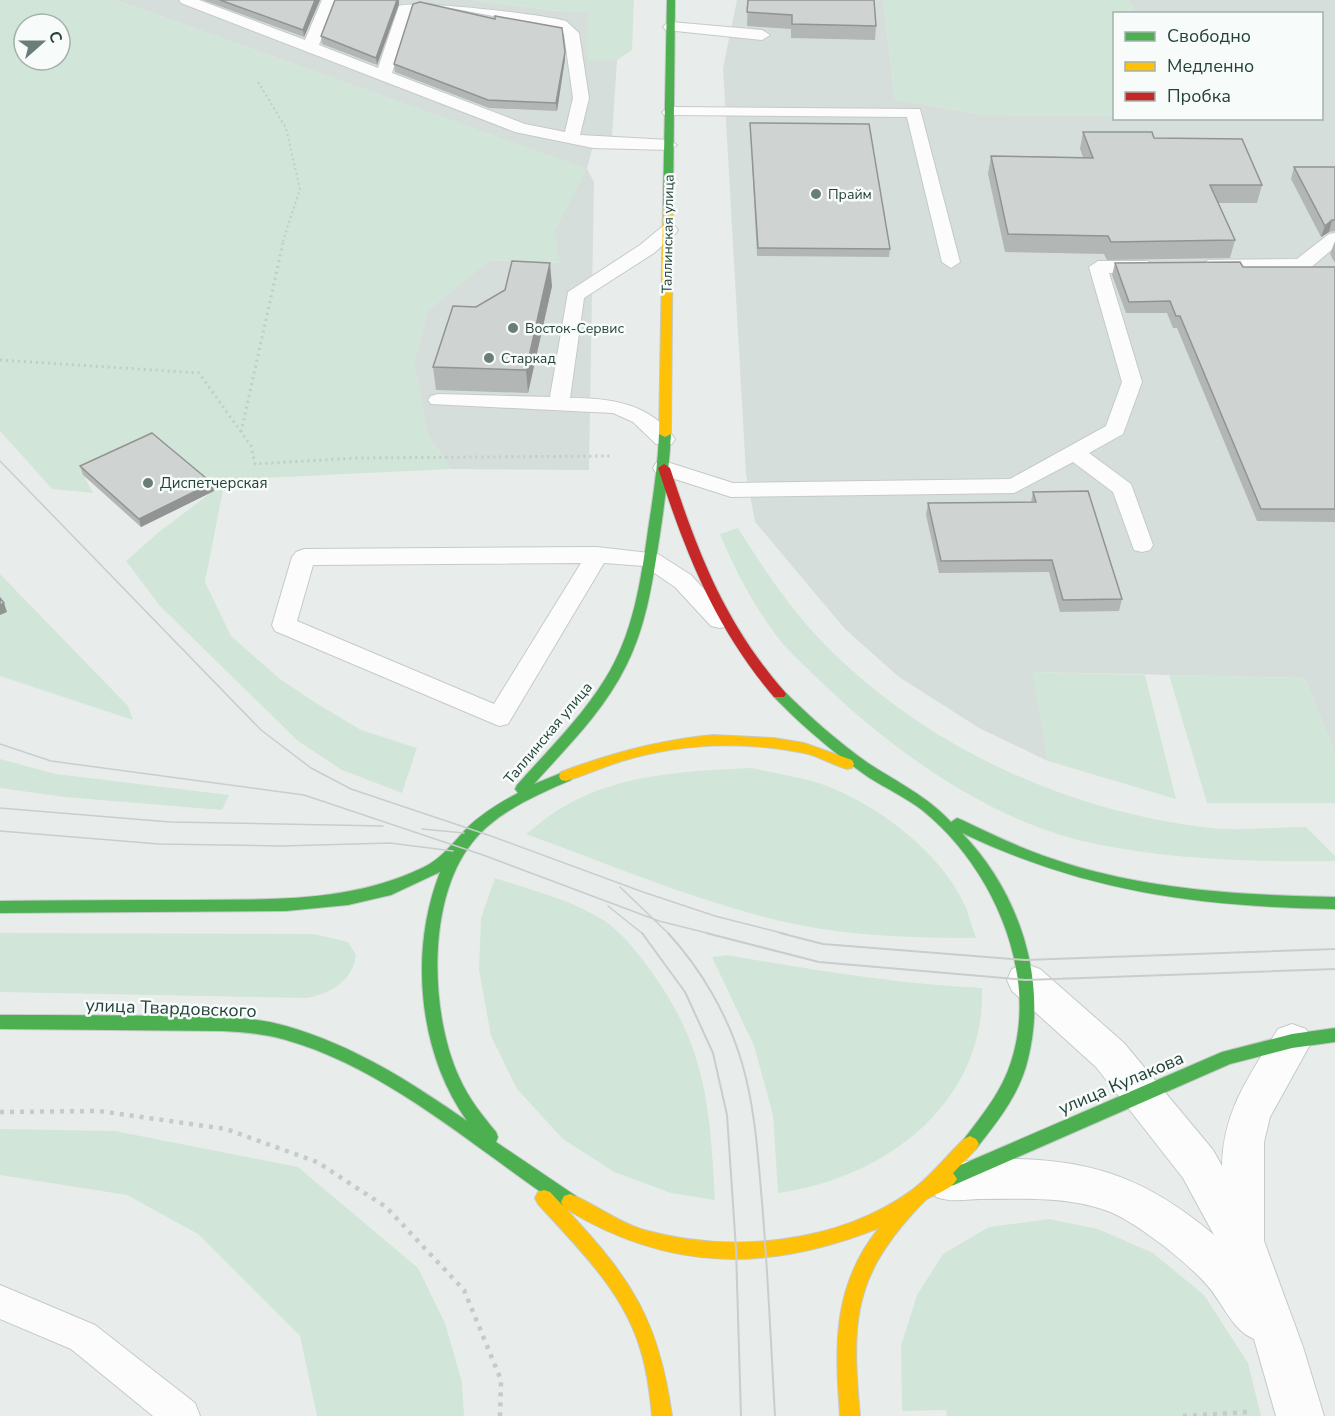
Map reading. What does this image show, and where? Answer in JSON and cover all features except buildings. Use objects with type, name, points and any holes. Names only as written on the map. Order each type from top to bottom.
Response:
[{"type":"main road","name":"Таллинская улица","points":[[505,808],[581,722],[621,665],[636,630],[664,468],[671,0]]},
{"type":"main road","name":"Таллинская улица","points":[[664,468],[696,565],[724,624],[748,660],[789,706],[875,775],[929,808],[969,846],[998,889],[1016,926],[1025,960],[1027,1032],[1017,1072],[1009,1091],[971,1146],[928,1187],[887,1233],[861,1271],[854,1288],[848,1311],[846,1335],[850,1416]]},
{"type":"main road","name":"Таллинская улица","points":[[662,1416],[658,1368],[628,1293],[467,1109],[441,1054],[429,999],[430,945],[437,910],[460,848],[474,831],[505,808],[555,778],[606,759],[683,744],[751,741],[805,748],[875,775]]},
{"type":"main road","points":[[929,808],[994,844],[1033,860],[1098,878],[1213,897],[1335,903]]},
{"type":"main road","points":[[0,907],[285,905],[348,899],[391,889],[421,876],[460,848]]},
{"type":"main road","name":"улица Твардовского","points":[[0,1022],[222,1024],[283,1033],[328,1049],[373,1073],[452,1121],[518,1169]]},
{"type":"main road","name":"улица Кулакова","points":[[928,1187],[1142,1092],[1228,1058],[1292,1041],[1335,1035]]},
{"type":"main road","name":"Таллинская улица","points":[[518,1169],[619,1230],[655,1242],[698,1250],[766,1248],[802,1243],[885,1216],[928,1187]]},
{"type":"street","points":[[1026,980],[1110,1055],[1198,1164],[1243,1244],[1280,1347],[1300,1416]]},
{"type":"street","points":[[1243,1244],[1244,1142],[1250,1113],[1292,1041]]},
{"type":"street","points":[[928,1187],[975,1179],[1052,1179],[1118,1194],[1174,1228],[1223,1270],[1280,1347]]},
{"type":"lane","points":[[186,0],[241,15],[310,48],[521,128],[571,140],[669,145]]},
{"type":"lane","points":[[310,48],[329,0]]},
{"type":"lane","points":[[382,75],[406,6],[427,0]]},
{"type":"lane","points":[[432,0],[561,24],[568,28],[571,33],[581,98],[571,140]]},
{"type":"lane","points":[[671,27],[762,35]]},
{"type":"lane","points":[[670,112],[914,112],[951,262]]},
{"type":"lane","points":[[559,404],[575,296],[647,249],[669,230]]},
{"type":"lane","points":[[1188,266],[1302,265],[1335,238]]},
{"type":"lane","points":[[664,468],[731,490],[1014,486],[1115,429],[1132,382],[1098,267],[1166,267]]},
{"type":"lane","points":[[438,400],[624,407],[654,427],[664,439]]},
{"type":"lane","points":[[1076,453],[1123,489],[1142,545]]},
{"type":"lane","points":[[597,555],[499,717],[284,625],[304,557],[597,555],[650,559],[683,581],[724,624]]},
{"type":"lane","points":[[0,1302],[83,1337],[182,1416]]},
{"type":"path","points":[[241,432],[286,227],[300,189],[286,128],[258,82]]},
{"type":"path","points":[[0,360],[199,373],[250,446],[255,464],[356,458],[611,456]]},
{"type":"path","points":[[0,1112],[99,1111],[214,1128],[317,1161],[386,1207],[464,1290],[501,1380],[501,1416]]},
{"type":"shaded area","points":[[115,0],[472,0],[558,11],[588,12],[588,60],[617,60],[612,136],[595,138],[587,169],[594,182],[589,470],[451,469],[427,434],[414,362],[428,310],[489,260],[559,263],[554,231],[586,169]]},
{"type":"shaded area","points":[[737,0],[883,0],[895,99],[981,115],[1113,116],[1113,120],[1323,120],[1323,12],[1135,12],[1129,0],[1335,0],[1335,753],[1305,678],[1033,672],[1048,761],[979,728],[899,677],[845,629],[755,522],[746,474],[723,68]]},
{"type":"green space","points":[[0,0],[115,0],[587,169],[554,231],[560,263],[489,260],[428,310],[414,362],[427,434],[451,469],[225,480],[205,582],[231,636],[280,679],[316,703],[361,730],[417,748],[402,793],[342,770],[298,741],[160,606],[126,561],[159,532],[213,491],[83,474],[93,493],[52,489],[0,431]]},
{"type":"green space","points":[[472,0],[634,0],[632,50],[617,60],[588,61],[588,12],[558,11]]},
{"type":"green space","points":[[883,0],[1129,0],[1135,12],[1113,12],[1113,116],[981,115],[895,99]]},
{"type":"green space","points":[[738,528],[774,583],[815,634],[854,672],[897,707],[943,737],[992,764],[1043,786],[1095,804],[1148,818],[1215,828],[1306,827],[1335,856],[1335,861],[1210,859],[1118,848],[1050,831],[1012,817],[976,798],[940,777],[873,728],[787,648],[747,591],[720,534]]},
{"type":"green space","points":[[0,574],[128,706],[133,720],[0,676]]},
{"type":"green space","points":[[1032,672],[1145,675],[1176,799],[1048,761]]},
{"type":"green space","points":[[1169,675],[1305,678],[1335,753],[1335,803],[1207,803]]},
{"type":"green space","points":[[0,759],[56,774],[229,795],[222,810],[64,797],[0,788]]},
{"type":"green space","points":[[752,768],[815,782],[837,790],[859,801],[903,830],[941,867],[955,887],[966,908],[976,938],[850,933],[776,920],[681,891],[526,834],[563,807],[608,787],[655,776]]},
{"type":"green space","points":[[495,878],[566,901],[605,921],[630,944],[651,971],[670,999],[695,1053],[702,1080],[711,1137],[715,1200],[671,1193],[614,1172],[563,1139],[517,1089],[491,1036],[479,970],[481,918]]},
{"type":"green space","points":[[0,933],[314,934],[348,942],[356,955],[350,972],[339,985],[307,998],[0,992]]},
{"type":"green space","points":[[727,955],[886,980],[982,988],[979,1030],[967,1067],[947,1100],[921,1129],[890,1153],[855,1171],[817,1185],[778,1193],[773,1115],[754,1046],[712,957]]},
{"type":"green space","points":[[0,1129],[115,1131],[298,1167],[418,1268],[445,1323],[462,1382],[464,1416],[317,1416],[300,1336],[198,1234],[127,1195],[0,1175]]},
{"type":"green space","points":[[1049,1219],[1098,1229],[1153,1253],[1204,1295],[1248,1363],[1261,1416],[947,1416],[946,1410],[902,1411],[901,1346],[917,1295],[943,1254],[989,1227]]},
{"type":"tram line","points":[[0,461],[261,730],[311,768],[351,789],[491,836],[643,892],[715,916],[786,934]]},
{"type":"tram line","points":[[0,744],[51,761],[304,795],[483,855],[653,919]]},
{"type":"tram line","points":[[0,808],[170,822],[383,826]]},
{"type":"tram line","points":[[422,829],[464,833]]},
{"type":"tram line","points":[[0,831],[159,844],[281,846],[390,843],[453,851]]},
{"type":"tram line","points":[[620,887],[653,919]]},
{"type":"tram line","points":[[608,906],[642,933]]},
{"type":"tram line","points":[[653,919],[711,934]]},
{"type":"tram line","points":[[653,919],[668,933]]},
{"type":"tram line","points":[[642,933],[685,992],[713,1053],[727,1115],[736,1249],[741,1416]]},
{"type":"tram line","points":[[668,933],[692,962],[721,1010],[736,1045],[750,1097],[761,1185],[775,1416]]},
{"type":"tram line","points":[[706,933],[819,962],[1026,980],[1335,969]]},
{"type":"tram line","points":[[780,933],[823,944],[1025,960],[1335,949]]},
{"type":"traffic: fast","points":[[668,206],[671,0]]},
{"type":"traffic: fast","points":[[522,789],[568,738],[610,683],[620,666],[634,632],[647,577],[665,434]]},
{"type":"traffic: fast","points":[[779,694],[813,727],[838,747],[883,780],[933,812],[967,847],[994,887],[1014,929],[1025,972],[1028,1017],[1020,1061],[1001,1104],[970,1144]]},
{"type":"traffic: fast","points":[[490,1137],[458,1093],[441,1050],[434,1020],[431,988],[430,955],[433,922],[440,891],[451,863],[466,839],[499,811],[566,776]]},
{"type":"traffic: fast","points":[[957,824],[1002,846],[1048,863],[1141,888],[1236,900],[1335,903]]},
{"type":"traffic: fast","points":[[0,907],[286,905],[348,899],[391,889],[431,871],[460,848]]},
{"type":"traffic: fast","points":[[0,1022],[222,1024],[286,1033],[323,1045],[397,1083],[570,1202]]},
{"type":"traffic: fast","points":[[948,1179],[1228,1057],[1292,1041],[1335,1035]]},
{"type":"traffic: slow","points":[[665,434],[668,206]]},
{"type":"traffic: slow","points":[[566,776],[594,765],[653,748],[713,741],[743,740],[804,748],[847,764]]},
{"type":"traffic: slow","points":[[850,1416],[846,1333],[850,1305],[857,1281],[868,1258],[898,1217],[970,1144]]},
{"type":"traffic: slow","points":[[570,1202],[624,1231],[671,1245],[729,1251],[759,1250],[789,1246],[846,1232],[882,1217],[948,1179]]},
{"type":"traffic: slow","points":[[544,1198],[590,1248],[626,1295],[650,1348],[662,1416]]},
{"type":"traffic: jam","points":[[664,468],[696,559],[723,616],[739,643],[779,694]]},
{"type":"place","name":"Прайм","points":[[816,194]]},
{"type":"place","name":"Восток-Сервис","points":[[513,328]]},
{"type":"place","name":"Старкад","points":[[489,358]]},
{"type":"place","name":"Диспетчерская","points":[[148,483]]}]
